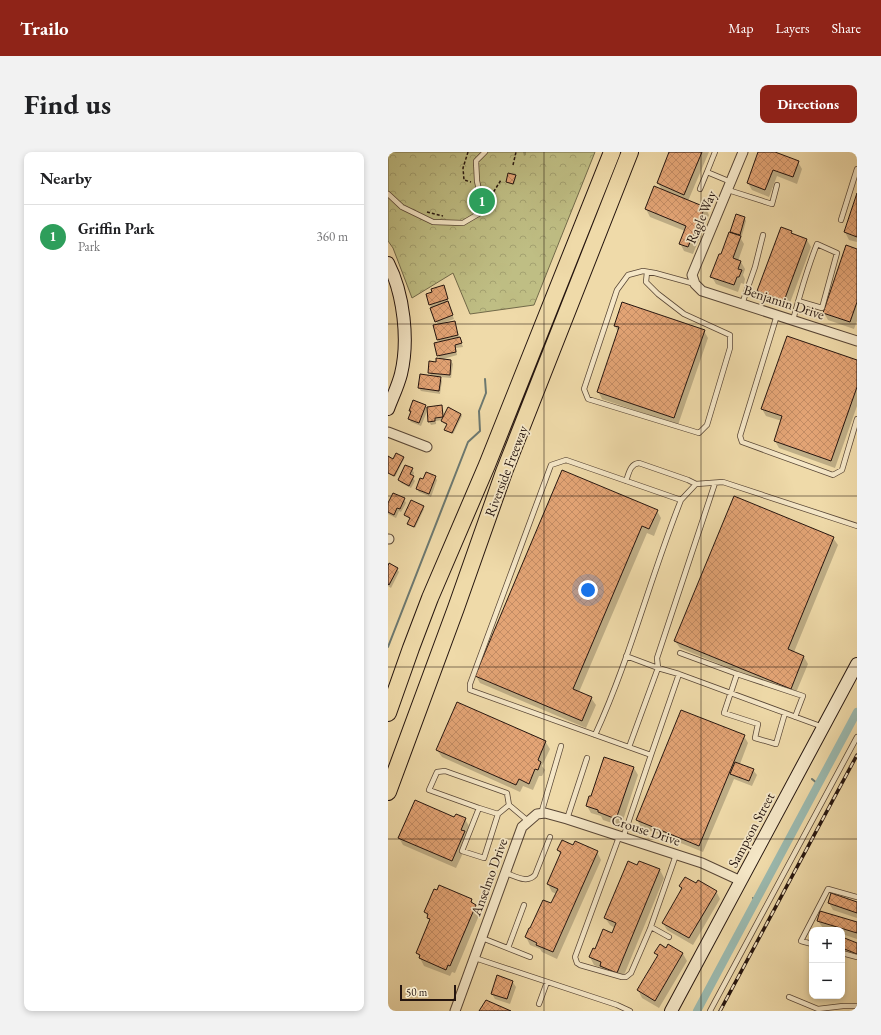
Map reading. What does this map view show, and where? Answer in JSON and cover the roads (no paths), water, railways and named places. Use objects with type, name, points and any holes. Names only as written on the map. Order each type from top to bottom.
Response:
[{"type":"highway","name":"Riverside Freeway","points":[[388,713],[430,598],[487,465],[612,152]]},
{"type":"highway","name":"Riverside Freeway","points":[[389,790],[504,472],[630,152]]},
{"type":"street","name":"Ragle Way","points":[[698,287],[692,275],[743,152]]},
{"type":"street","points":[[388,263],[395,276],[402,308],[405,344],[401,375],[388,409]]},
{"type":"street","name":"Benjamin Drive","points":[[698,287],[742,304],[857,341]]},
{"type":"street","points":[[388,432],[427,447]]},
{"type":"street","name":"Sampson Street","points":[[671,1011],[857,664]]},
{"type":"street","name":"Crouse Drive","points":[[541,814],[545,813],[567,819],[702,863],[741,881]]},
{"type":"street","points":[[528,821],[537,814],[541,814]]},
{"type":"street","name":"Anselmo Drive","points":[[456,1011],[522,827],[528,821]]},
{"type":"lane","points":[[388,194],[402,207],[433,222],[463,223],[480,213],[481,203],[477,181],[476,162],[485,152]]},
{"type":"lane","points":[[700,189],[715,152]]},
{"type":"lane","points":[[841,220],[857,169]]},
{"type":"lane","points":[[707,172],[729,186],[772,204],[777,185]]},
{"type":"lane","points":[[742,304],[755,267],[763,235]]},
{"type":"lane","points":[[793,320],[798,300],[808,268],[817,244],[837,252],[822,308],[798,300]]},
{"type":"lane","points":[[647,272],[646,282],[658,294],[684,314],[730,335],[730,348],[707,425],[699,433],[588,399],[584,389],[617,290],[628,275],[643,271],[647,272],[698,287]]},
{"type":"lane","points":[[777,315],[740,436],[742,442],[833,475],[842,470],[857,419]]},
{"type":"lane","points":[[651,755],[470,690],[473,677],[551,465],[566,460],[681,500]]},
{"type":"lane","points":[[626,481],[632,466],[639,463],[696,484],[723,482],[857,526]]},
{"type":"lane","points":[[629,747],[658,668],[657,658],[716,483]]},
{"type":"lane","points":[[595,735],[610,702],[667,535],[681,500],[696,484]]},
{"type":"lane","points":[[680,653],[803,696],[795,716]]},
{"type":"lane","points":[[626,656],[823,727]]},
{"type":"lane","points":[[676,855],[651,928],[631,973],[626,977],[580,965],[575,960],[575,957],[621,837],[679,674]]},
{"type":"lane","points":[[737,674],[732,693],[724,713],[758,724],[755,738],[776,744],[785,713]]},
{"type":"lane","points":[[710,1011],[857,737]]},
{"type":"lane","points":[[541,814],[561,746]]},
{"type":"lane","points":[[567,819],[587,758]]},
{"type":"lane","points":[[498,814],[429,790],[437,772],[445,771],[507,793],[509,805],[528,821]]},
{"type":"lane","points":[[479,808],[462,851],[484,858],[498,814],[509,805]]},
{"type":"lane","points":[[506,873],[525,880],[532,878],[535,875],[550,837]]},
{"type":"lane","points":[[809,943],[801,941],[828,889],[857,897]]},
{"type":"lane","points":[[508,948],[524,905]]},
{"type":"lane","points":[[651,928],[670,937]]},
{"type":"lane","points":[[482,938],[530,957]]},
{"type":"lane","points":[[845,954],[857,957]]},
{"type":"lane","points":[[475,958],[617,1005],[630,1011]]},
{"type":"lane","points":[[539,1004],[547,982]]},
{"type":"lane","points":[[789,997],[818,1009],[857,1006]]},
{"type":"waterway","points":[[388,647],[468,442],[480,431],[479,411],[486,393],[485,379]]},
{"type":"waterway","points":[[697,1011],[857,712]]},
{"type":"waterway","points":[[812,779],[818,784]]},
{"type":"waterway","points":[[753,898],[756,901]]},
{"type":"railway","points":[[720,1011],[857,755]]},
{"type":"place","name":"Griffin Park","points":[[482,201]]}]
